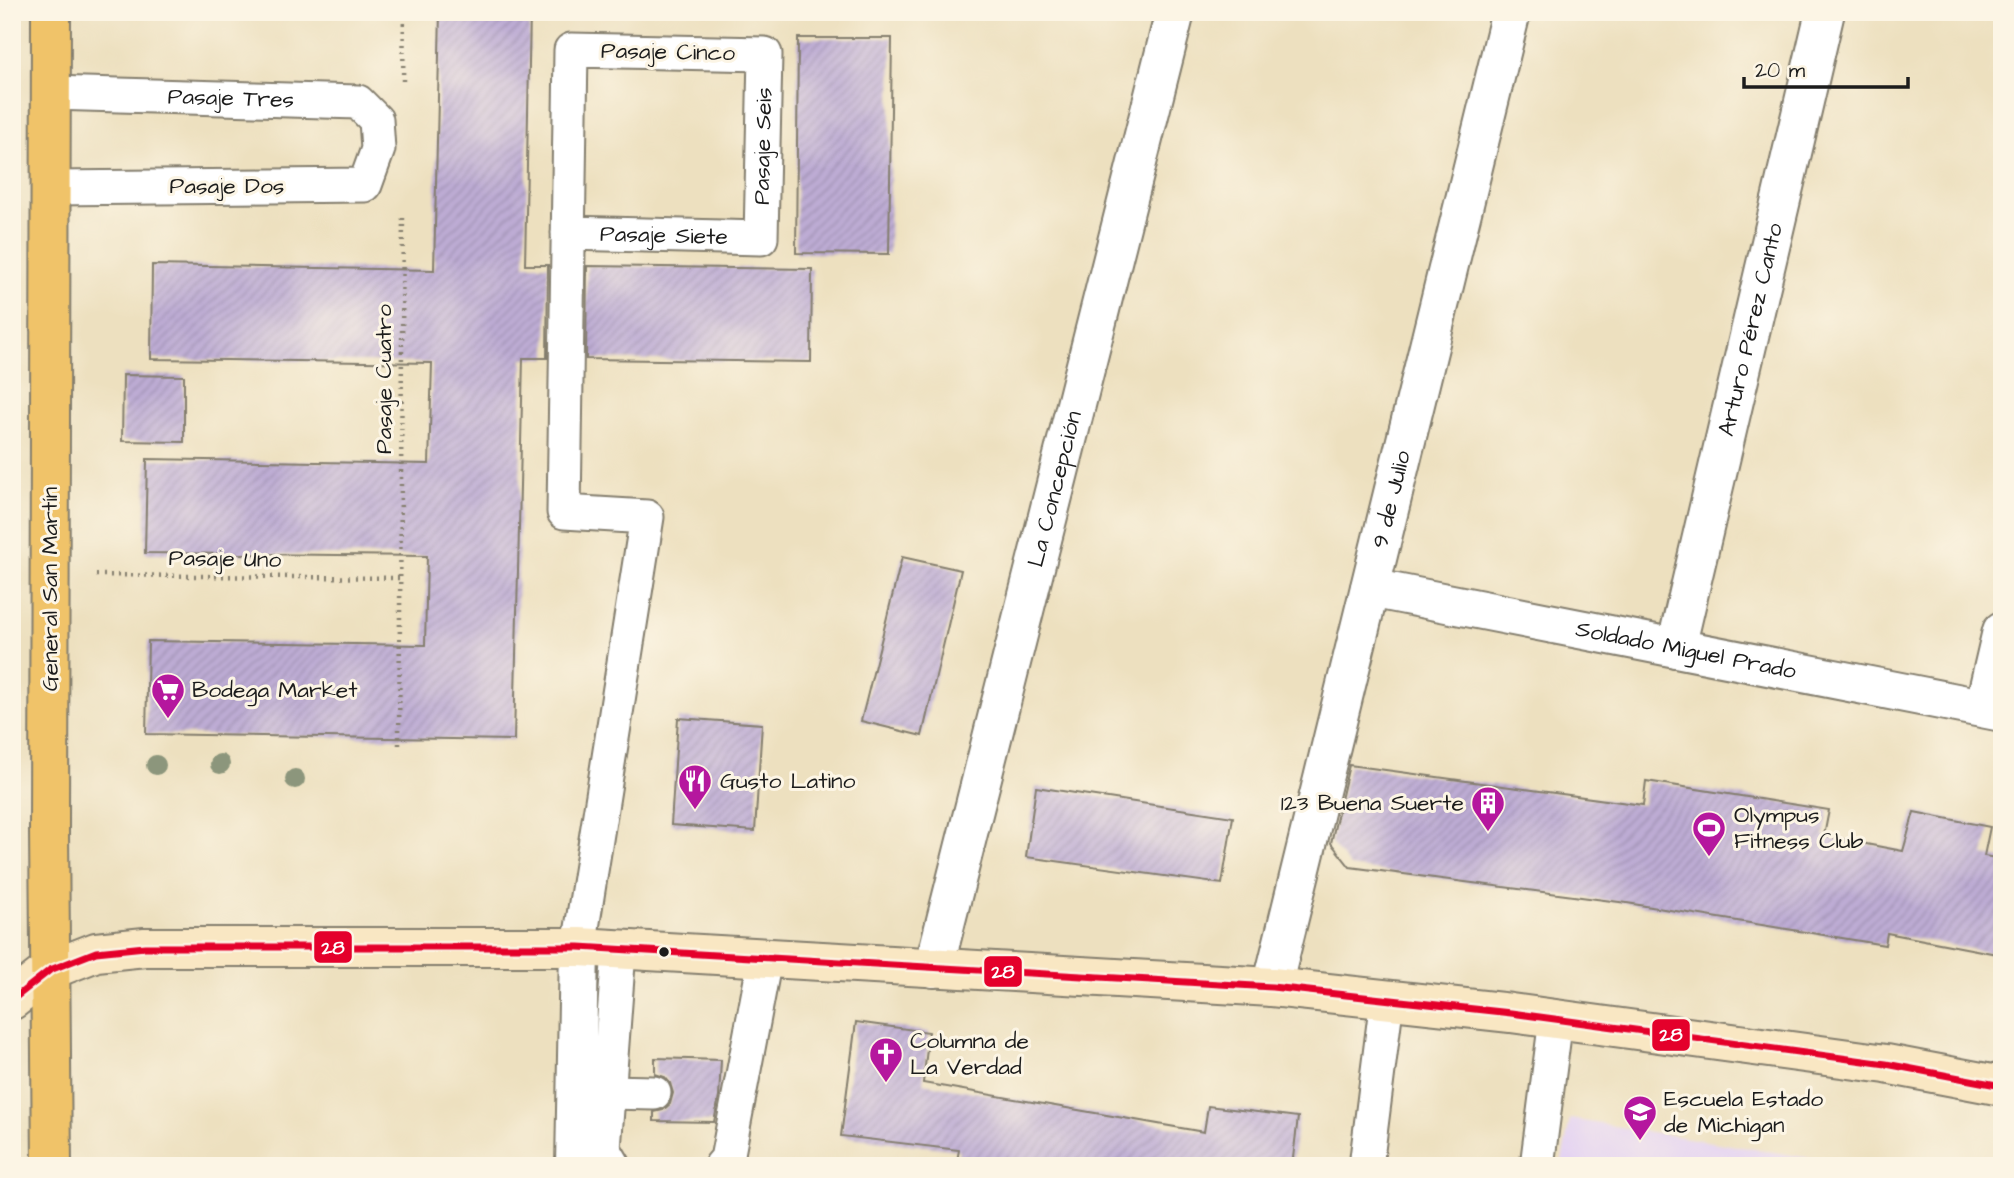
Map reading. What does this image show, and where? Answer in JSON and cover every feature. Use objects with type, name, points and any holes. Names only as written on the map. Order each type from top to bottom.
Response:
[{"type":"main road","name":"General San Martín","points":[[51,12],[52,1166]]},
{"type":"main road","points":[[12,1000],[50,970],[96,951],[145,947],[579,947],[1272,987],[1556,1019],[1886,1064],[2002,1086]]},
{"type":"street","name":"La Concepción","points":[[934,968],[1175,12]]},
{"type":"street","name":"9 de Julio","points":[[1272,987],[1511,12]]},
{"type":"street","name":"Arturo Pérez Canto","points":[[1676,648],[1825,12]]},
{"type":"street","name":"Soldado Miguel Prado","points":[[1370,588],[1993,710]]},
{"type":"street","points":[[1993,710],[2002,631]]},
{"type":"street","points":[[575,1166],[579,947]]},
{"type":"lane","name":"Pasaje Cinco","points":[[568,233],[571,50],[765,54]]},
{"type":"lane","name":"Pasaje Seis","points":[[761,238],[765,54]]},
{"type":"lane","name":"Pasaje Tres","points":[[51,93],[358,102],[376,120],[378,149]]},
{"type":"lane","name":"Pasaje Dos","points":[[51,188],[365,185],[378,149]]},
{"type":"lane","name":"Pasaje Siete","points":[[568,233],[761,238]]},
{"type":"lane","points":[[568,233],[564,512],[647,517],[579,947]]},
{"type":"lane","points":[[614,1166],[604,1149],[619,951]]},
{"type":"lane","points":[[721,1166],[727,1159],[729,1096],[765,959]]},
{"type":"lane","points":[[1366,1166],[1387,999]]},
{"type":"lane","points":[[1537,1166],[1556,1019]]},
{"type":"lane","points":[[608,1092],[654,1093]]},
{"type":"path","points":[[404,12],[404,81]]},
{"type":"path","name":"Pasaje Cuatro","points":[[399,745],[403,206]]},
{"type":"path","name":"Pasaje Uno","points":[[50,574],[400,578]]},
{"type":"shaded area","name":"Escuela Estado de Michigan","points":[[1570,1119],[1859,1166],[1561,1166]]},
{"type":"building","points":[[440,12],[530,12],[525,265],[548,265],[547,358],[523,358],[514,740],[146,734],[148,641],[425,645],[427,556],[145,553],[147,459],[429,464],[432,363],[151,359],[152,265],[434,270]]},
{"type":"building","points":[[798,38],[892,38],[889,254],[796,253]]},
{"type":"building","points":[[587,266],[812,269],[811,362],[586,359]]},
{"type":"building","points":[[123,375],[184,376],[184,442],[122,441]]},
{"type":"building","points":[[902,557],[961,570],[922,736],[861,721]]},
{"type":"building","points":[[678,718],[762,724],[755,831],[671,825]]},
{"type":"building","points":[[1349,765],[1643,805],[1646,781],[1829,810],[1824,836],[1903,851],[1914,812],[1990,827],[1984,856],[2002,859],[2002,955],[1887,933],[1885,945],[1627,903],[1350,867],[1331,843]]},
{"type":"building","points":[[1036,787],[1233,817],[1222,884],[1026,857]]},
{"type":"building","points":[[856,1022],[929,1032],[923,1083],[1204,1132],[1208,1106],[1298,1117],[1292,1166],[956,1166],[959,1150],[841,1136]]},
{"type":"building","points":[[655,1058],[721,1060],[719,1097],[714,1122],[654,1121],[654,1112],[663,1110],[670,1104],[673,1093],[665,1077],[655,1074]]},
{"type":"transit line","name":"28","points":[[12,1000],[50,970],[96,952],[145,947],[579,947],[1272,987],[1511,1013],[1886,1064],[2002,1086]]},
{"type":"place","name":"Bodega Market","points":[[168,720]]},
{"type":"place","name":"Gusto Latino","points":[[695,811]]},
{"type":"place","name":"123 Buena Suerte","points":[[1488,833]]},
{"type":"place","name":"Olympus Fitness Club","points":[[1709,858]]},
{"type":"place","name":"Columna de La Verdad","points":[[886,1084]]},
{"type":"place","name":"Escuela Estado de Michigan","points":[[1640,1142]]}]
